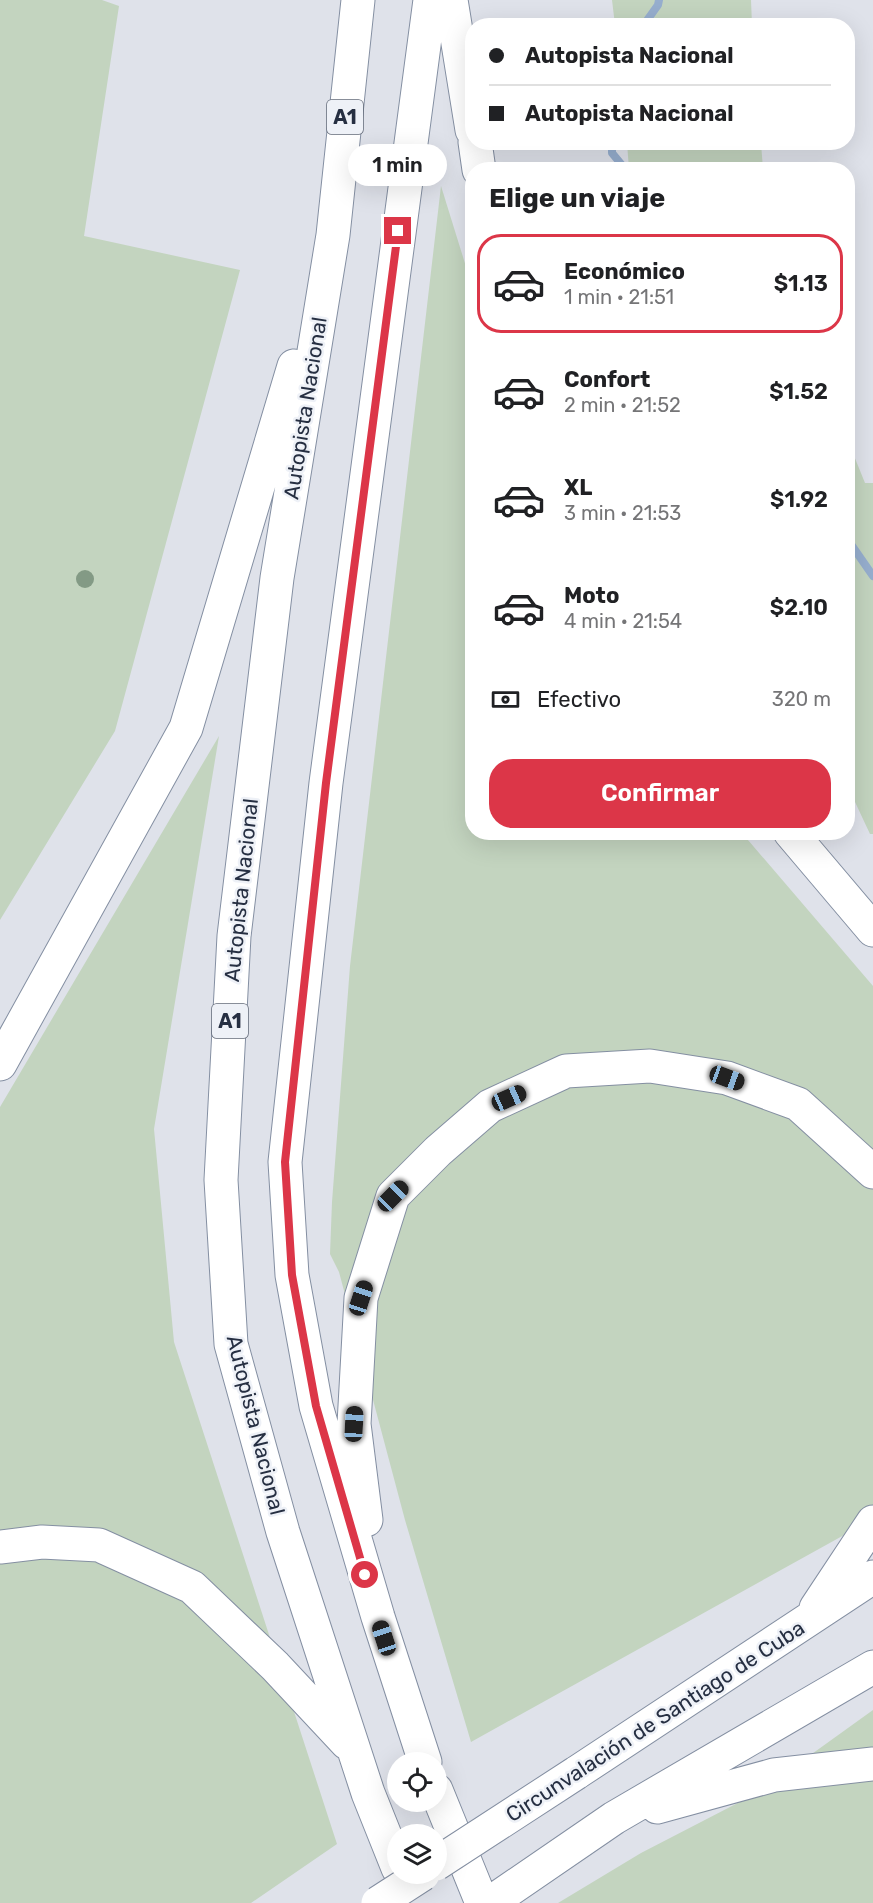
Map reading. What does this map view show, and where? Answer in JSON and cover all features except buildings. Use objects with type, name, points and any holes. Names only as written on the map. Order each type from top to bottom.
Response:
[{"type":"highway","name":"Autopista Nacional","points":[[358,0],[333,235],[277,578],[239,890],[234,936],[221,1180],[231,1344],[283,1532],[368,1793],[387,1840]]},
{"type":"highway","points":[[422,1752],[378,1617],[316,1406],[292,1275],[285,1162],[326,783],[430,0]]},
{"type":"highway","points":[[451,0],[465,87]]},
{"type":"highway","points":[[0,1064],[186,728],[333,235]]},
{"type":"highway","points":[[797,840],[873,930]]},
{"type":"highway","points":[[378,1617],[354,1424],[361,1298],[393,1196],[438,1151],[490,1107],[566,1071],[650,1066],[727,1078],[798,1104],[873,1172]]},
{"type":"highway","points":[[806,1622],[873,1522]]},
{"type":"highway","points":[[0,1547],[42,1542],[99,1545],[192,1587],[275,1666],[356,1754]]},
{"type":"highway","name":"Circunvalación de Santiago de Cuba","points":[[447,1857],[873,1577]]},
{"type":"highway","points":[[490,1903],[614,1818],[873,1667]]},
{"type":"highway","points":[[614,1818],[774,1775],[873,1764]]},
{"type":"highway","points":[[445,1812],[482,1903]]},
{"type":"highway","points":[[404,1884],[411,1903]]},
{"type":"highway","points":[[378,1903],[407,1884]]},
{"type":"green space","points":[[0,0],[102,0],[119,6],[84,236],[240,270],[115,731],[0,920]]},
{"type":"green space","points":[[612,0],[751,0],[752,18],[614,18]]},
{"type":"green space","points":[[628,150],[762,150],[762,162],[628,162]]},
{"type":"green space","points":[[441,186],[465,263],[465,840],[748,840],[873,986],[873,1519],[471,1742],[405,1520],[339,1272],[330,1254],[350,966]]},
{"type":"green space","points":[[855,458],[865,483],[873,483],[873,834],[870,834],[855,802]]},
{"type":"green space","points":[[219,736],[154,1129],[174,1342],[337,1844],[251,1903],[0,1903],[0,1107]]},
{"type":"green space","points":[[873,1710],[873,1903],[558,1903],[641,1853],[759,1792]]},
{"type":"waterway","points":[[649,18],[659,0]]},
{"type":"waterway","points":[[612,150],[619,162]]},
{"type":"waterway","points":[[855,550],[873,576]]},
{"type":"route","points":[[365,1575],[316,1406],[292,1275],[285,1162],[326,783],[398,231]]}]
